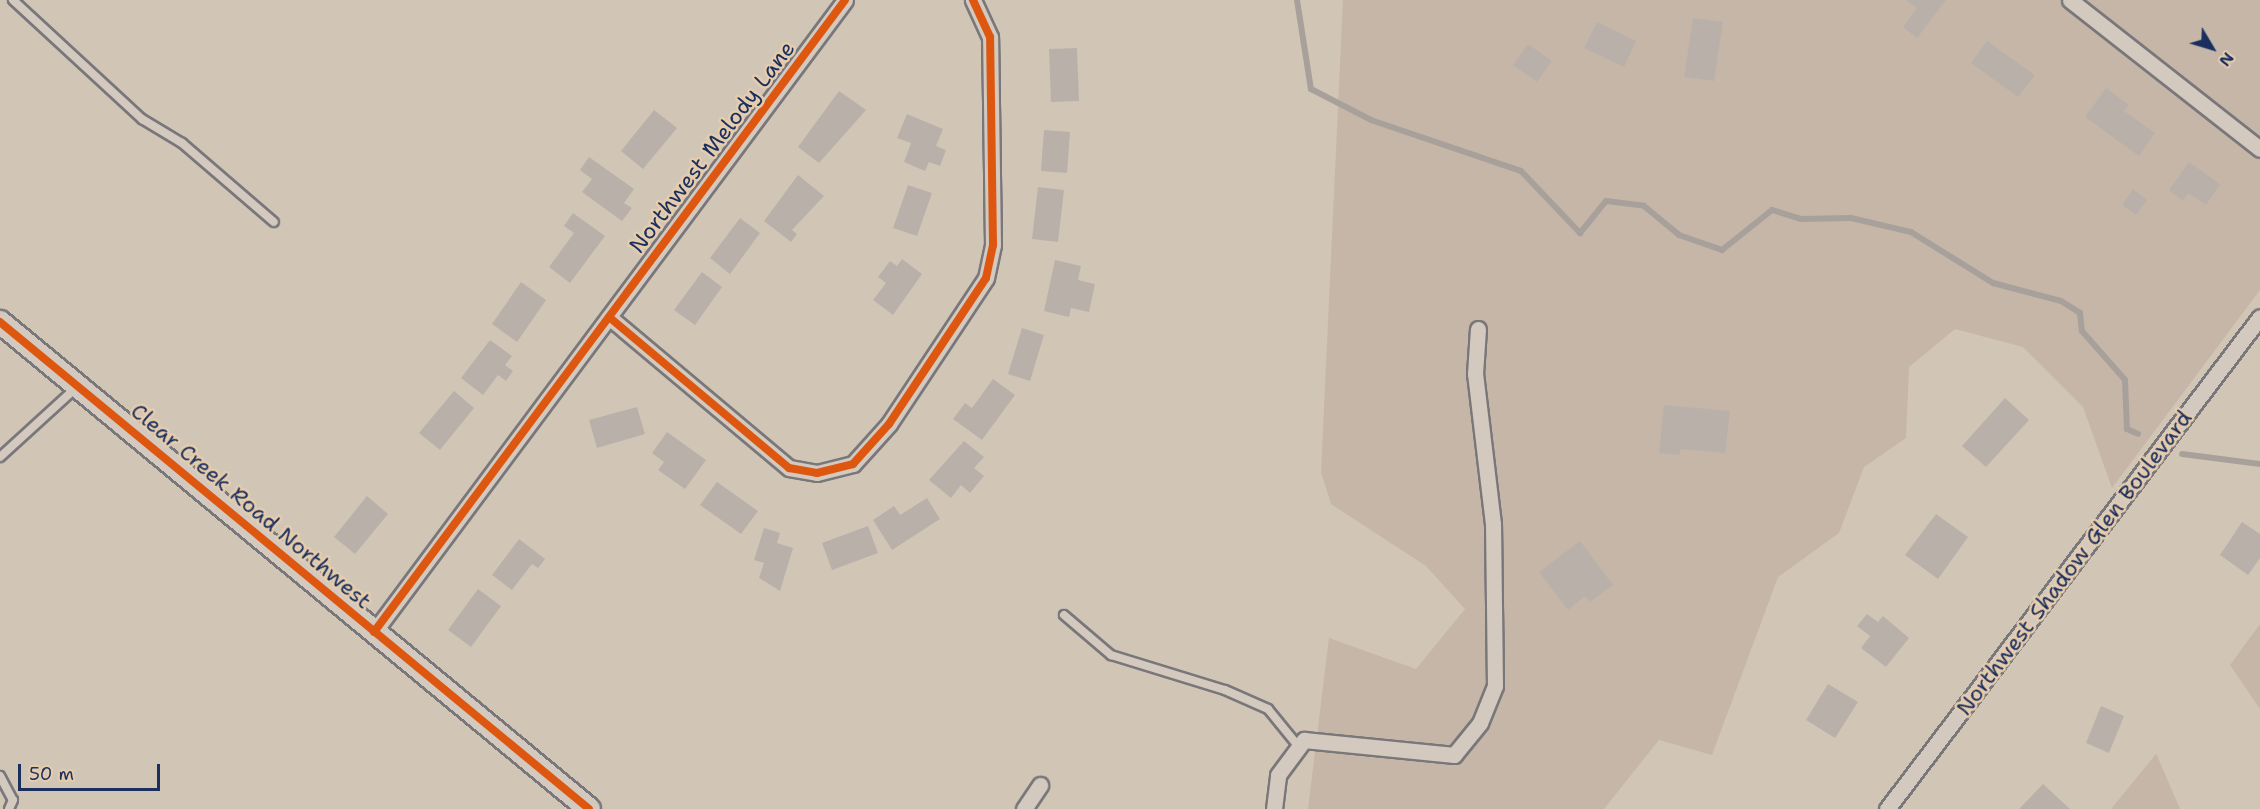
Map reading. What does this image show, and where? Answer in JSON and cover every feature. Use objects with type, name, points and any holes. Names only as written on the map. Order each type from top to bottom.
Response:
[{"type":"main road","name":"Clear Creek Road Northwest","points":[[0,322],[589,809]]},
{"type":"street","name":"Northwest Melody Lane","points":[[374,632],[845,0]]},
{"type":"street","points":[[609,317],[789,468],[817,472],[853,464],[889,424],[986,278],[993,245],[990,37],[973,0]]},
{"type":"street","points":[[2070,0],[2260,149]]},
{"type":"street","name":"Northwest Shadow Glen Boulevard","points":[[1887,809],[2260,317]]},
{"type":"street","points":[[1274,809],[1278,775],[1304,740],[1454,755],[1480,723],[1495,686],[1493,524],[1475,374],[1478,330]]},
{"type":"street","points":[[1024,809],[1040,785]]},
{"type":"lane","points":[[13,0],[142,119],[182,143],[274,222]]},
{"type":"lane","points":[[0,457],[78,386]]},
{"type":"lane","points":[[1064,615],[1111,655],[1225,690],[1268,709],[1299,747]]},
{"type":"lane","points":[[0,776],[13,800],[9,809]]},
{"type":"shaded area","points":[[1343,0],[2260,0],[2260,290],[2112,488],[2083,407],[2023,347],[1955,329],[1909,367],[1906,438],[1864,467],[1839,533],[1778,577],[1712,755],[1659,740],[1604,809],[1308,809],[1329,638],[1416,669],[1465,609],[1426,566],[1331,504],[1321,472]]},
{"type":"shaded area","points":[[2260,624],[2260,709],[2230,665]]},
{"type":"shaded area","points":[[2156,754],[2180,809],[2111,809]]},
{"type":"building","points":[[1906,0],[1946,0],[1917,38],[1903,27],[1917,8]]},
{"type":"building","points":[[1693,18],[1723,22],[1714,81],[1684,77]]},
{"type":"building","points":[[1597,22],[1636,41],[1624,67],[1584,48]]},
{"type":"building","points":[[1987,41],[2035,75],[2018,97],[1971,63]]},
{"type":"building","points":[[1528,44],[1552,61],[1537,82],[1513,65]]},
{"type":"building","points":[[1077,48],[1079,101],[1051,102],[1049,49]]},
{"type":"building","points":[[2106,88],[2129,105],[2124,111],[2155,133],[2139,156],[2085,117]]},
{"type":"building","points":[[839,91],[866,110],[819,163],[798,147]]},
{"type":"building","points":[[654,110],[677,128],[643,169],[621,151]]},
{"type":"building","points":[[907,114],[943,129],[936,146],[946,150],[940,166],[929,162],[925,171],[904,162],[911,143],[897,138]]},
{"type":"building","points":[[1044,130],[1070,132],[1067,173],[1041,171]]},
{"type":"building","points":[[589,157],[634,189],[624,203],[632,208],[622,221],[582,192],[592,179],[580,170]]},
{"type":"building","points":[[2189,162],[2220,184],[2206,205],[2188,193],[2183,201],[2169,190]]},
{"type":"building","points":[[798,175],[824,196],[792,230],[797,234],[791,242],[764,221]]},
{"type":"building","points":[[908,185],[932,193],[917,236],[893,228]]},
{"type":"building","points":[[1038,187],[1064,190],[1058,242],[1032,239]]},
{"type":"building","points":[[2133,189],[2147,200],[2136,215],[2122,205]]},
{"type":"building","points":[[573,213],[605,236],[570,283],[549,267],[574,233],[564,226]]},
{"type":"building","points":[[740,218],[760,233],[730,274],[710,258]]},
{"type":"building","points":[[902,259],[922,274],[893,315],[873,300],[886,283],[878,277],[890,261],[897,266]]},
{"type":"building","points":[[1055,260],[1081,266],[1078,280],[1095,284],[1089,312],[1071,308],[1069,317],[1044,311]]},
{"type":"building","points":[[702,272],[722,287],[695,325],[674,310]]},
{"type":"building","points":[[521,282],[546,300],[517,342],[492,324]]},
{"type":"building","points":[[1022,328],[1044,335],[1030,381],[1008,374]]},
{"type":"building","points":[[490,340],[512,356],[505,365],[513,371],[506,381],[498,375],[483,395],[461,378]]},
{"type":"building","points":[[993,379],[1015,395],[982,440],[953,419],[965,403],[972,408]]},
{"type":"building","points":[[454,391],[474,408],[440,450],[419,433]]},
{"type":"building","points":[[2005,398],[2029,420],[1986,467],[1962,446]]},
{"type":"building","points":[[1664,405],[1730,411],[1725,453],[1680,449],[1680,455],[1659,453]]},
{"type":"building","points":[[637,407],[645,434],[597,448],[589,420]]},
{"type":"building","points":[[667,432],[706,460],[685,489],[658,470],[664,462],[652,453]]},
{"type":"building","points":[[964,441],[984,457],[974,468],[984,476],[970,493],[961,485],[951,498],[929,480]]},
{"type":"building","points":[[717,482],[758,511],[741,534],[700,505]]},
{"type":"building","points":[[367,496],[388,514],[355,554],[334,537]]},
{"type":"building","points":[[927,498],[940,519],[892,550],[873,520],[894,506],[900,515]]},
{"type":"building","points":[[1936,514],[1968,537],[1938,579],[1905,555]]},
{"type":"building","points":[[2242,522],[2260,534],[2260,558],[2248,575],[2220,555]]},
{"type":"building","points":[[868,526],[878,553],[832,570],[822,543]]},
{"type":"building","points":[[764,528],[780,533],[777,543],[793,548],[780,591],[759,578],[764,563],[754,560]]},
{"type":"building","points":[[519,539],[545,559],[538,568],[532,564],[512,590],[492,575]]},
{"type":"building","points":[[1580,541],[1613,585],[1590,602],[1585,596],[1568,610],[1539,572]]},
{"type":"building","points":[[478,589],[501,606],[471,647],[448,630]]},
{"type":"building","points":[[1867,614],[1878,622],[1883,616],[1909,638],[1886,667],[1861,648],[1870,636],[1857,626]]},
{"type":"building","points":[[1828,684],[1858,702],[1835,738],[1806,720]]},
{"type":"building","points":[[2101,706],[2124,716],[2109,753],[2086,743]]},
{"type":"building","points":[[2043,784],[2070,809],[2019,809]]},
{"type":"waterway","points":[[1297,0],[1311,89],[1371,120],[1521,171],[1580,233],[1606,201],[1644,206],[1679,235],[1722,250],[1772,210],[1801,219],[1851,218],[1911,232],[1993,283],[2061,301],[2080,313],[2082,331],[2125,380],[2127,429],[2138,434]]},
{"type":"waterway","points":[[2182,454],[2260,464]]},
{"type":"cycle path","points":[[374,632],[845,0]]},
{"type":"cycle path","points":[[609,317],[789,468],[817,473],[853,464],[889,424],[986,278],[993,245],[990,37],[973,0]]},
{"type":"cycle path","points":[[0,322],[589,809]]}]
